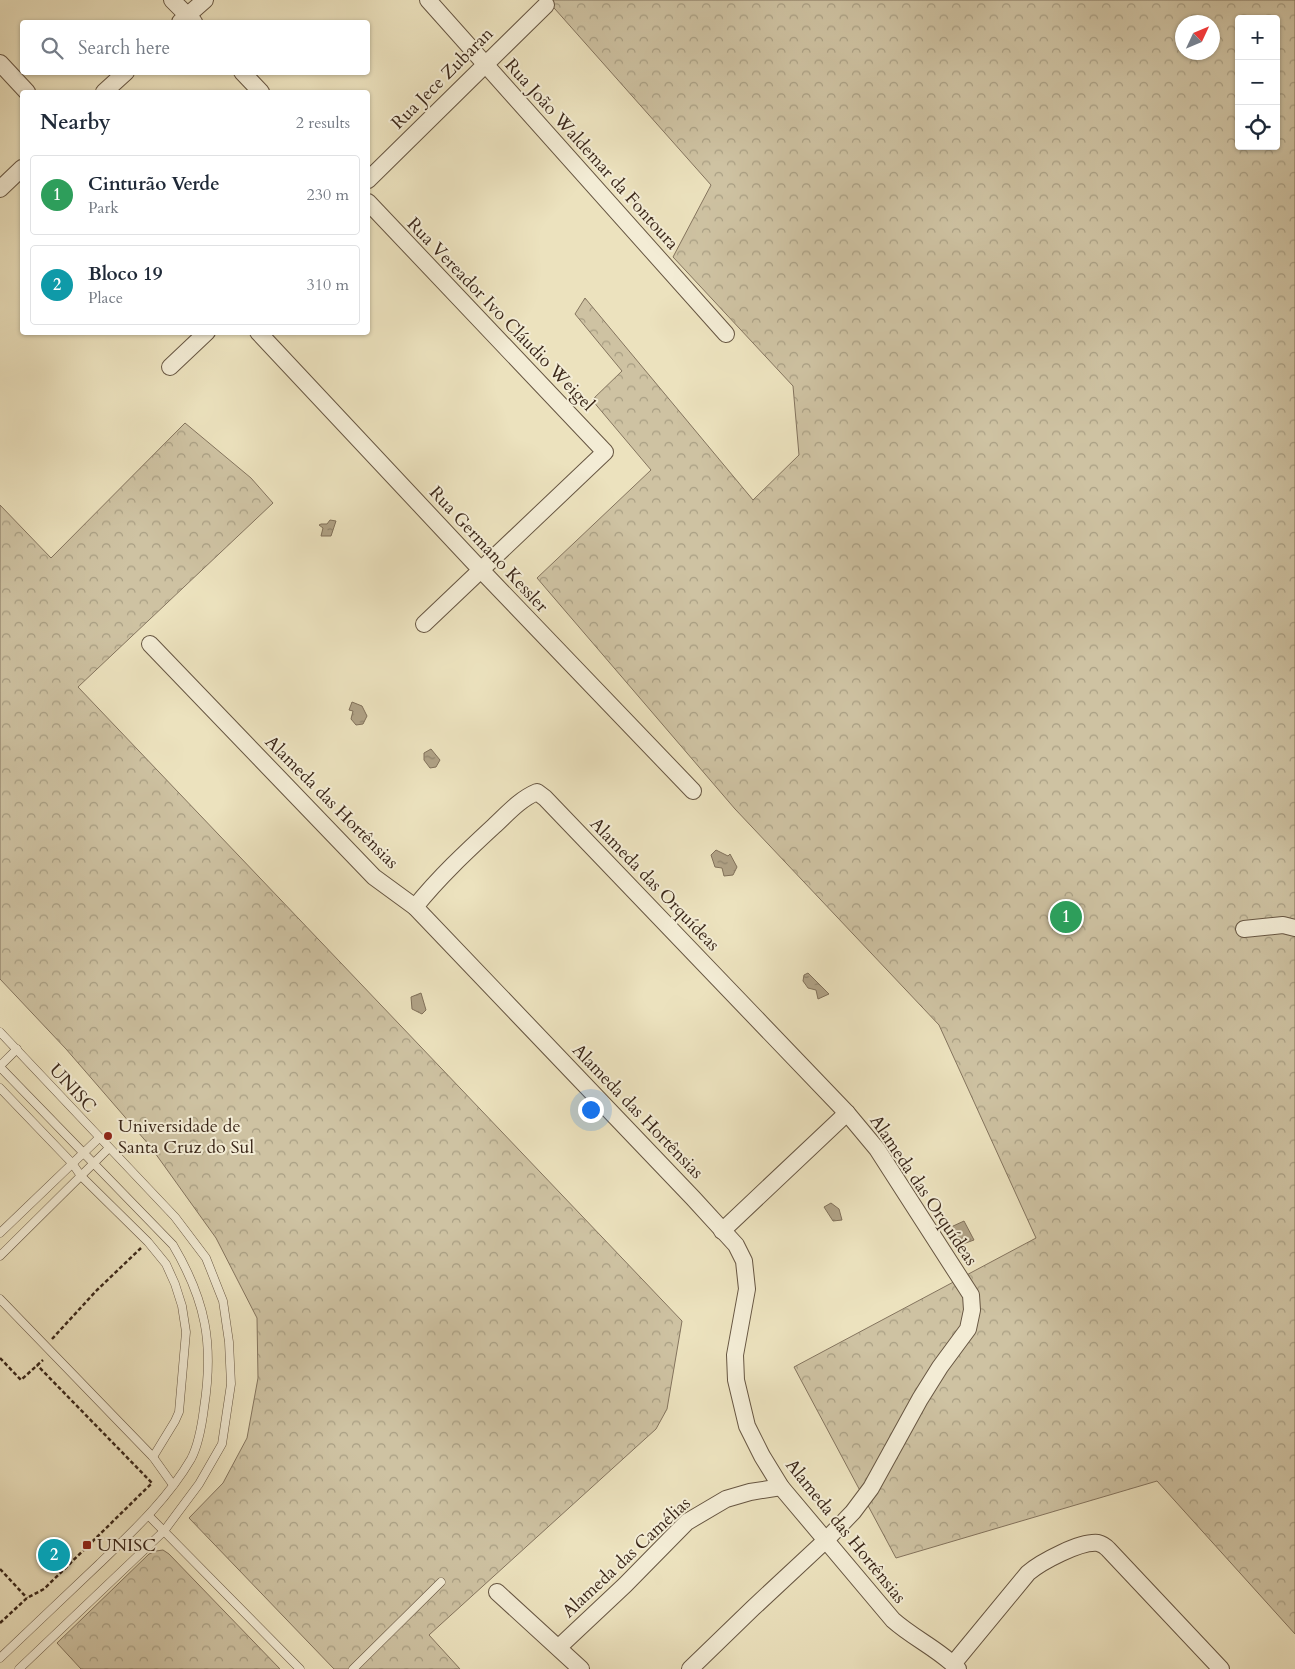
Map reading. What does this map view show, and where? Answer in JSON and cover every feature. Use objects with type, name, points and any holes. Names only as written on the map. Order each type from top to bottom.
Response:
[{"type":"street","points":[[172,0],[187,20],[205,0]]},
{"type":"street","name":"Rua João Waldemar da Fontoura","points":[[428,0],[726,334]]},
{"type":"street","name":"Rua Jece Zubaran","points":[[370,178],[546,5]]},
{"type":"street","points":[[0,64],[25,90]]},
{"type":"street","points":[[106,90],[123,75]]},
{"type":"street","points":[[245,75],[259,90]]},
{"type":"street","points":[[0,189],[20,170]]},
{"type":"street","name":"Rua Vereador Ivo Cláudio Weigel","points":[[370,204],[605,452],[481,570]]},
{"type":"street","points":[[170,367],[204,335]]},
{"type":"street","name":"Rua Germano Kessler","points":[[261,335],[481,570],[693,791]]},
{"type":"street","points":[[424,624],[481,570]]},
{"type":"street","name":"Alameda das Hortênsias","points":[[150,644],[374,877],[415,907],[736,1245],[744,1261],[747,1289],[735,1355],[736,1380],[747,1426],[762,1456],[781,1487],[893,1620],[909,1634],[956,1666]]},
{"type":"street","name":"Alameda das Orquídeas","points":[[415,907],[429,889],[482,837],[528,795],[537,792],[545,798],[847,1113],[877,1149],[970,1295],[972,1310],[968,1329],[940,1367],[920,1399],[871,1488],[853,1512],[826,1540],[690,1669]]},
{"type":"street","points":[[1244,929],[1283,925],[1295,928]]},
{"type":"street","points":[[722,1231],[847,1113]]},
{"type":"street","name":"Alameda das Camélias","points":[[559,1647],[625,1585],[687,1522],[726,1499],[750,1492],[781,1487]]},
{"type":"street","points":[[956,1666],[1028,1573],[1039,1564],[1053,1557],[1075,1548],[1096,1543],[1102,1544],[1108,1549],[1221,1669]]},
{"type":"street","points":[[497,1592],[581,1669]]},
{"type":"lane","name":"UNISC","points":[[2,1037],[16,1049],[176,1217],[206,1258],[223,1301],[231,1384],[222,1444],[199,1484],[164,1531],[19,1669]]},
{"type":"lane","points":[[0,1066],[16,1049]]},
{"type":"lane","name":"UNISC","points":[[0,1066],[173,1245],[188,1270],[202,1308],[208,1344],[207,1389],[201,1426],[192,1458],[149,1516],[0,1658]]},
{"type":"lane","points":[[0,1088],[72,1164],[81,1176],[148,1242],[166,1264],[176,1284],[186,1332],[179,1412],[153,1456]]},
{"type":"lane","points":[[0,1233],[99,1138]]},
{"type":"lane","points":[[0,1256],[109,1148]]},
{"type":"lane","points":[[0,1299],[153,1456],[173,1485]]},
{"type":"lane","points":[[149,1516],[300,1669]]},
{"type":"lane","points":[[353,1669],[441,1582]]},
{"type":"path","points":[[0,1358],[21,1380],[37,1365],[97,1290],[148,1242]]},
{"type":"path","points":[[0,1623],[26,1598],[44,1589],[152,1483],[37,1365]]},
{"type":"path","points":[[0,1569],[26,1598]]},
{"type":"green space","points":[[547,0],[1295,0],[1295,1634],[1157,1481],[896,1558],[794,1367],[1036,1238],[939,1025],[735,809],[537,578],[651,470],[592,400],[622,371],[575,314],[585,298],[753,500],[799,455],[793,386],[673,257],[711,185]]},
{"type":"green space","points":[[185,423],[251,478],[273,503],[78,687],[682,1321],[667,1409],[656,1429],[429,1635],[460,1669],[334,1669],[189,1518],[223,1483],[247,1438],[258,1378],[257,1318],[216,1238],[150,1146],[66,1049],[0,979],[0,505],[51,558]]},
{"type":"green space","points":[[163,1550],[280,1669],[81,1669],[57,1643],[149,1554]]},
{"type":"water","points":[[330,520],[336,521],[331,536],[321,536],[323,528],[319,525],[327,524]]},
{"type":"water","points":[[352,702],[362,706],[367,716],[363,724],[356,725],[351,719],[353,711],[349,710]]},
{"type":"water","points":[[431,749],[440,760],[436,767],[430,768],[424,760],[424,753]]},
{"type":"water","points":[[716,850],[728,856],[730,854],[737,867],[733,875],[724,876],[722,868],[715,867],[711,855]]},
{"type":"water","points":[[808,973],[829,994],[818,999],[816,990],[808,988],[803,981],[804,975]]},
{"type":"water","points":[[421,993],[426,1010],[422,1014],[412,1009],[411,997]]},
{"type":"water","points":[[831,1203],[839,1209],[842,1220],[833,1221],[824,1207]]},
{"type":"water","points":[[964,1221],[974,1240],[960,1245],[951,1227]]},
{"type":"place","name":"Cinturão Verde","points":[[1066,917]]},
{"type":"place","name":"Universidade de Santa Cruz do Sul","points":[[108,1136]]},
{"type":"place","name":"UNISC","points":[[87,1545]]},
{"type":"place","name":"Bloco 19","points":[[54,1555]]}]
